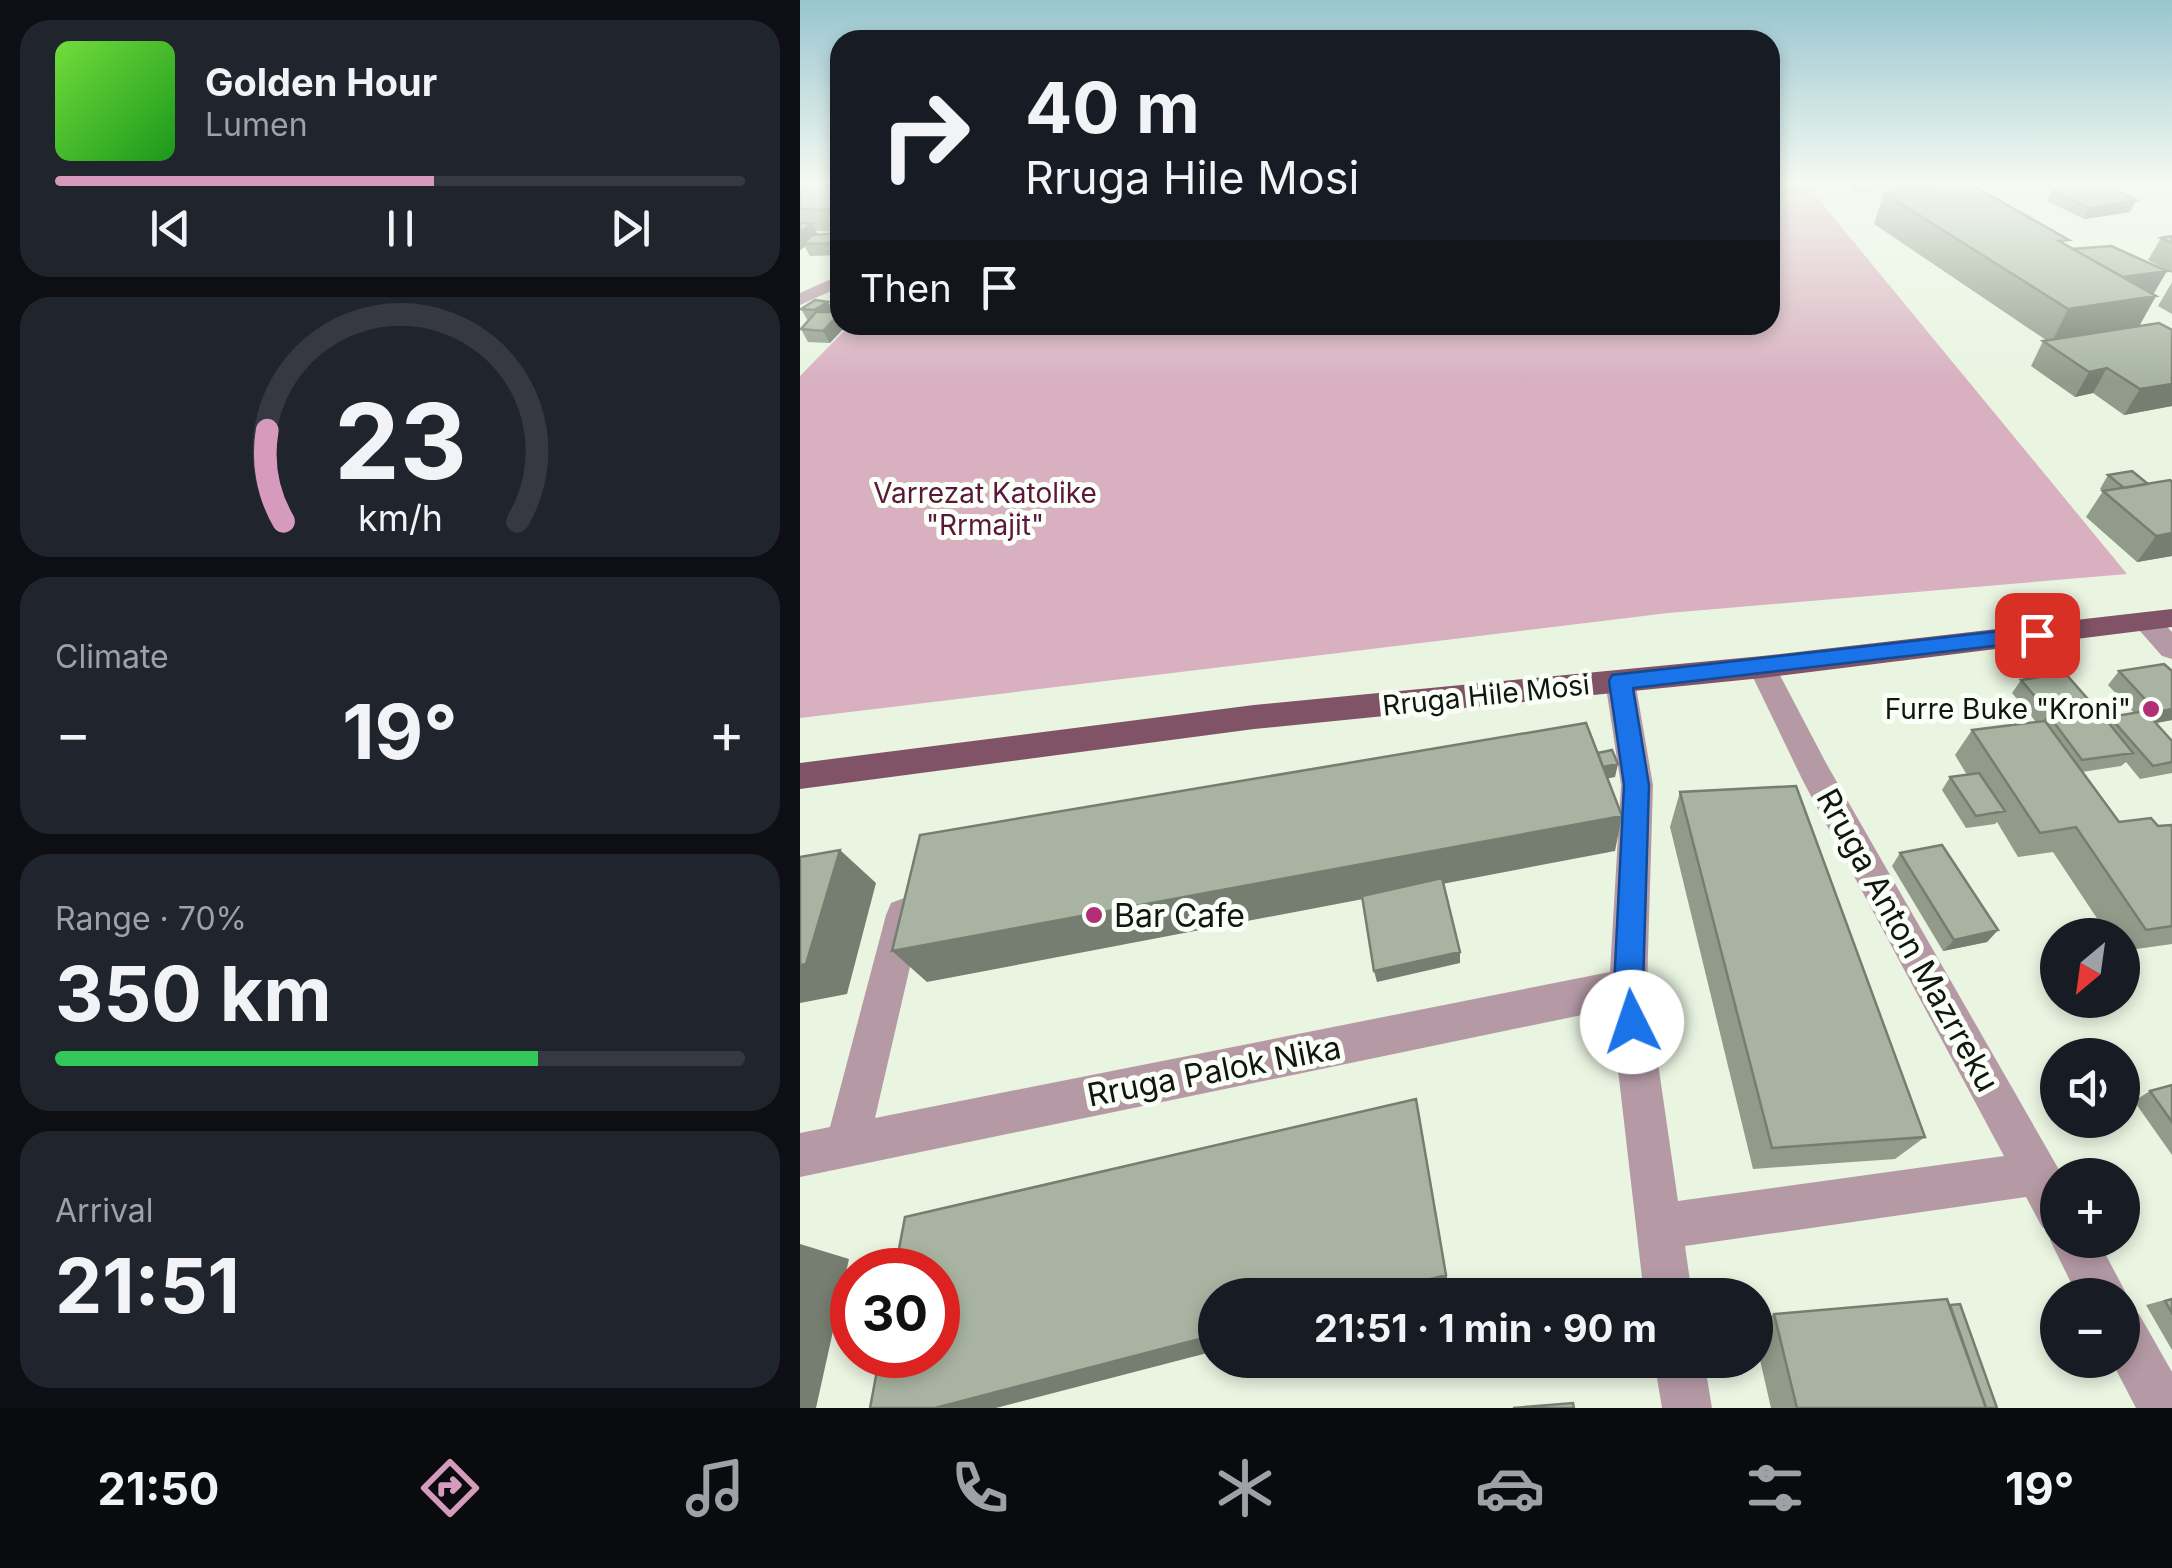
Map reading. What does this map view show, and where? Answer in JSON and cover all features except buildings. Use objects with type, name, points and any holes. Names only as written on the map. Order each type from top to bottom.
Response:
[{"type":"main road","name":"Rruga Hile Mosi","points":[[800,776],[1254,718],[1762,667],[2159,620]]},
{"type":"street","points":[[800,300],[830,285]]},
{"type":"street","points":[[2159,620],[2172,649]]},
{"type":"street","name":"Rruga Anton Mazrreku","points":[[1762,667],[1814,772],[2040,1179]]},
{"type":"street","points":[[1620,681],[1637,785],[1628,987],[1665,1278]]},
{"type":"street","points":[[846,1145],[911,888]]},
{"type":"street","name":"Rruga Palok Nika","points":[[800,1155],[1628,987]]},
{"type":"street","points":[[1656,1227],[2040,1193]]},
{"type":"street","points":[[2140,1364],[2164,1408]]},
{"type":"street","points":[[1681,1378],[1686,1408]]},
{"type":"green space","name":"Varrezat Katolike \"Rrmajit\"","points":[[1780,250],[1860,250],[2127,574],[1668,613],[800,718],[800,376],[840,335],[1780,335]]},
{"type":"place","name":"Furre Buke \"Kroni\"","points":[[2151,709]]},
{"type":"place","name":"Bar Cafe","points":[[1094,915]]},
{"type":"route","points":[[1632,1022],[1628,987],[1637,785],[1620,681],[2037,635]]}]
